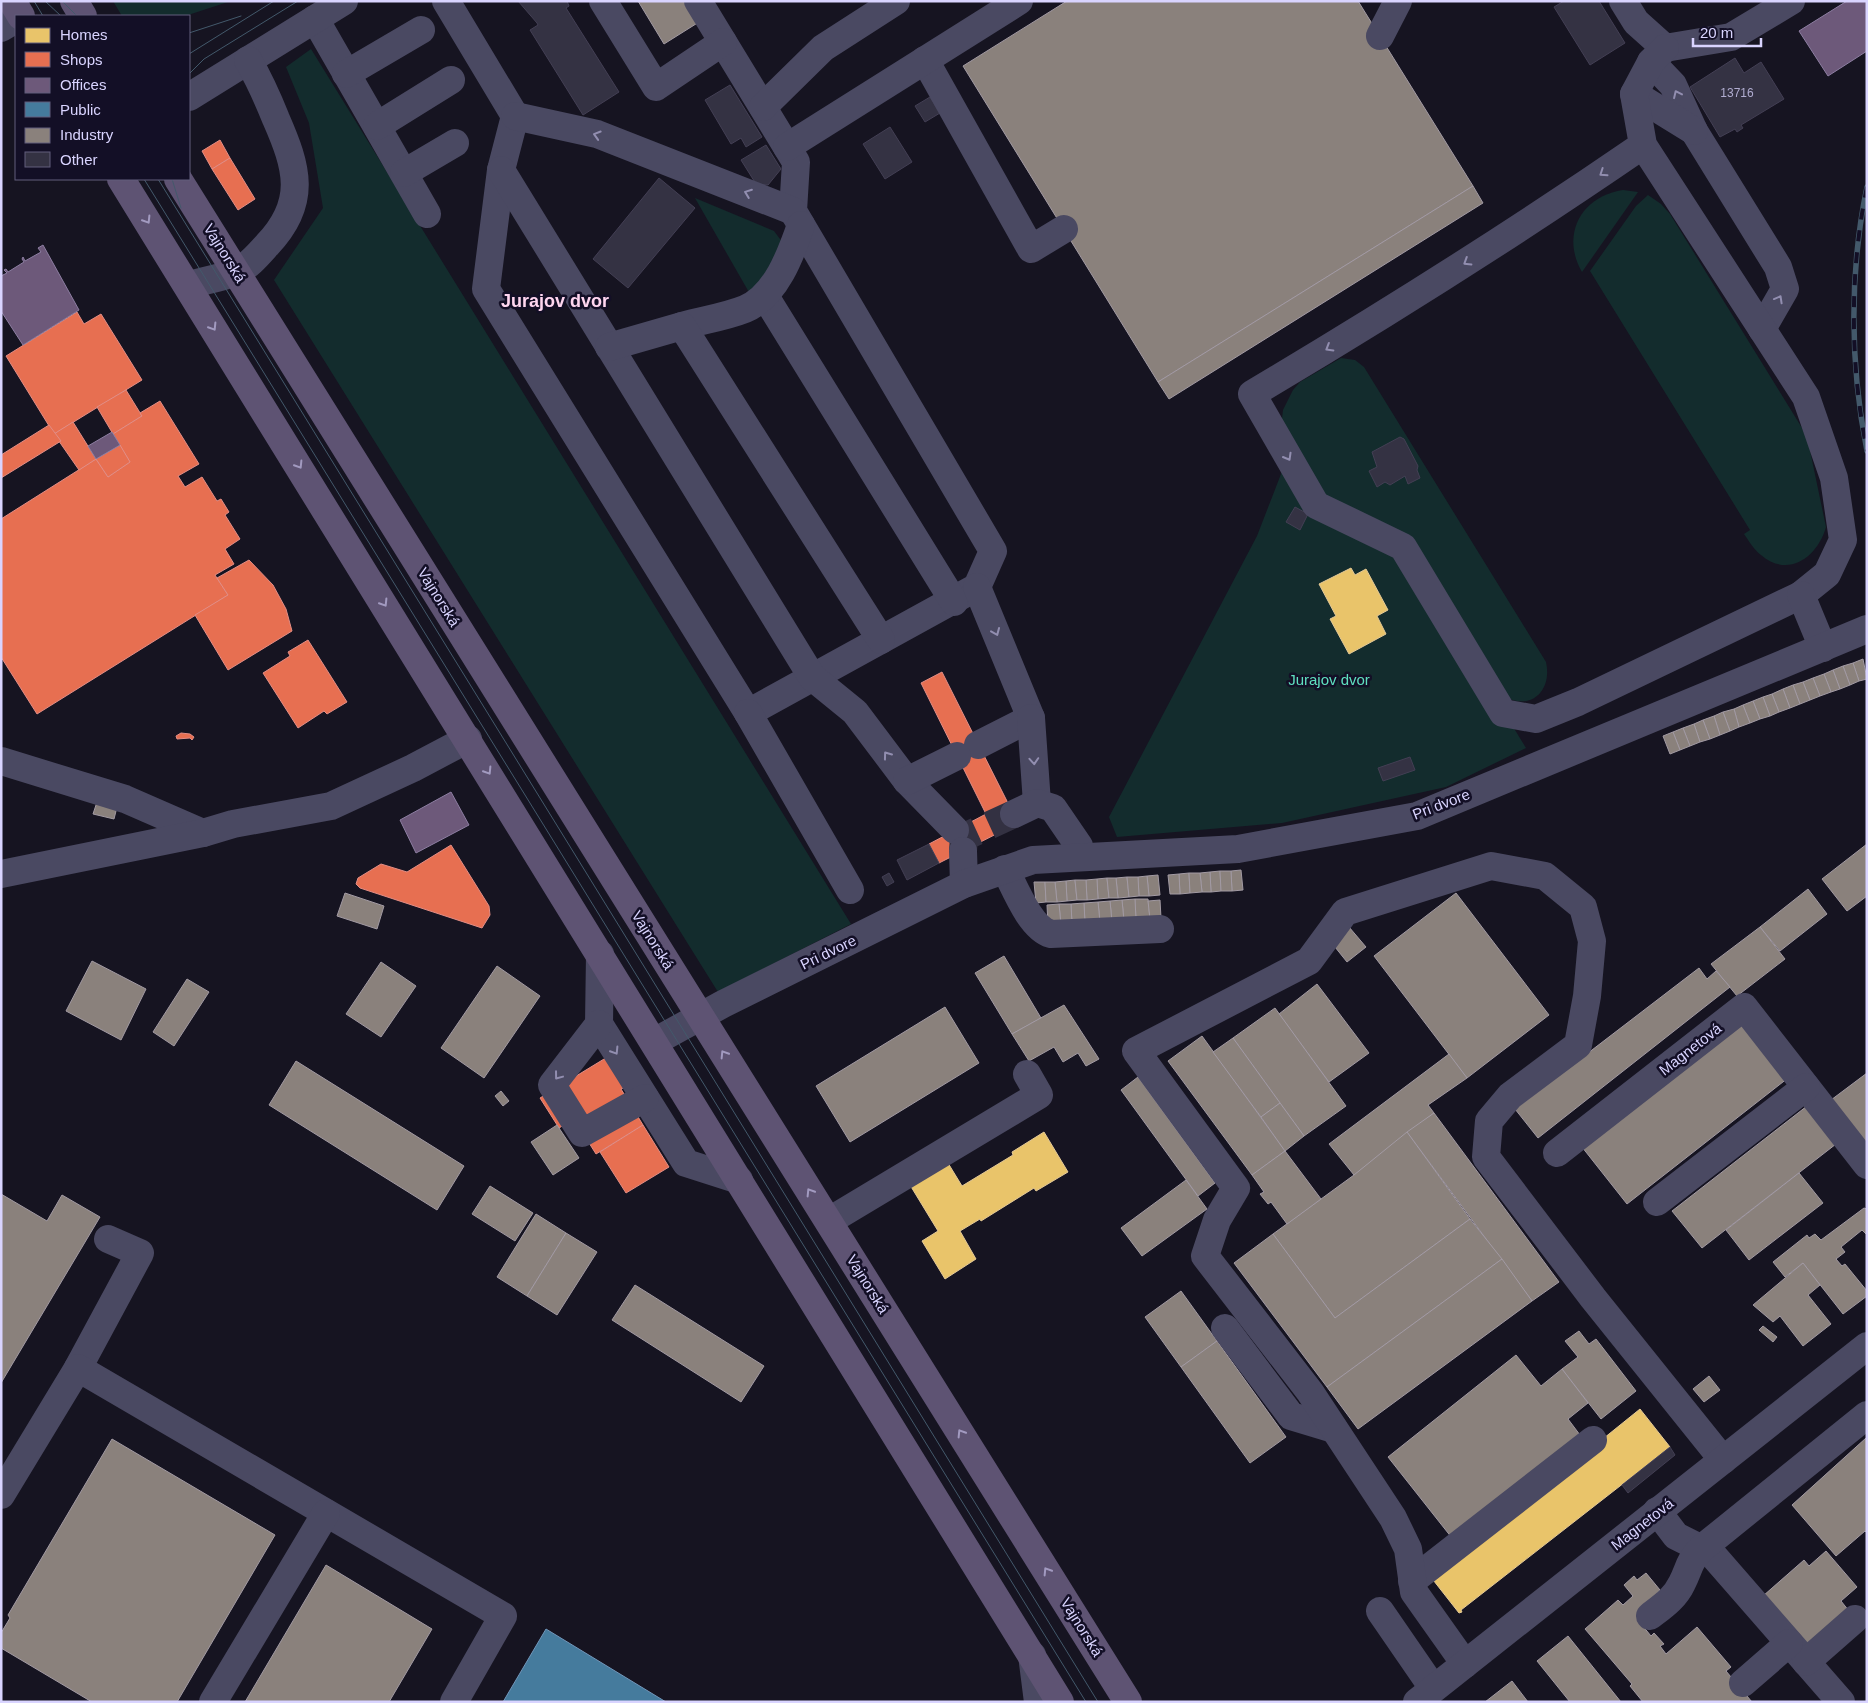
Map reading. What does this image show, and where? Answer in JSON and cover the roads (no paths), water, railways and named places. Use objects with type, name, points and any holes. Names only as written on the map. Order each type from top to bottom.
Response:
[{"type":"main road","points":[[12,1],[20,15]]},
{"type":"main road","points":[[74,1],[82,15]]},
{"type":"main road","points":[[122,180],[1060,1702]]},
{"type":"main road","name":"Vajnorská","points":[[179,180],[1128,1702]]},
{"type":"street","points":[[190,96],[344,1]]},
{"type":"street","points":[[446,1],[515,116],[501,170],[486,289],[748,713],[850,890]]},
{"type":"street","points":[[603,1],[656,88],[723,42]]},
{"type":"street","points":[[610,347],[746,308],[765,296],[790,258],[798,218],[796,162],[698,1]]},
{"type":"street","points":[[763,107],[823,48],[896,1]]},
{"type":"street","points":[[788,147],[1019,1]]},
{"type":"street","points":[[1380,36],[1398,1]]},
{"type":"street","points":[[1623,1],[1658,55],[1694,131],[1778,268],[1785,288],[1762,329]]},
{"type":"street","points":[[1643,146],[1536,218],[1354,334],[1252,394],[1316,506],[1403,547],[1503,713],[1536,720],[1806,605],[1827,574],[1843,540],[1834,478],[1806,397],[1643,146],[1634,94],[1658,55],[1731,37],[1791,1]]},
{"type":"street","points":[[315,19],[427,214]]},
{"type":"street","points":[[1,28],[15,20]]},
{"type":"street","points":[[346,74],[421,30]]},
{"type":"street","points":[[188,285],[237,272],[252,261],[275,237],[290,211],[296,186],[292,154],[260,80],[248,60]]},
{"type":"street","points":[[925,60],[1031,250],[1064,229]]},
{"type":"street","points":[[376,126],[451,80]]},
{"type":"street","points":[[1634,94],[1694,131]]},
{"type":"street","points":[[515,116],[597,134],[798,218],[994,551],[977,588],[748,713]]},
{"type":"street","points":[[404,173],[455,143]]},
{"type":"street","points":[[501,170],[812,677],[855,712],[907,781],[959,841],[964,884]]},
{"type":"street","points":[[765,296],[954,602]]},
{"type":"street","points":[[682,326],[881,640]]},
{"type":"street","points":[[977,588],[1032,718],[1025,809],[1053,808],[1079,846],[1081,857]]},
{"type":"street","points":[[1806,605],[1823,648]]},
{"type":"street","name":"Pri dvore","points":[[654,1042],[701,1016],[964,884],[1005,869],[1032,860],[1238,849],[1417,816],[1656,715],[1867,630]]},
{"type":"street","points":[[907,781],[1032,718]]},
{"type":"street","points":[[1,874],[203,833],[233,824],[330,806],[413,768],[468,739]]},
{"type":"street","points":[[1,761],[125,799],[203,833]]},
{"type":"street","points":[[1465,1664],[1414,1592],[1408,1549],[1393,1518],[1310,1392],[1205,1256],[1217,1220],[1236,1188],[1136,1051],[1309,961],[1345,912],[1490,866],[1545,876],[1583,907],[1592,941],[1587,996],[1578,1045],[1510,1096],[1489,1121],[1486,1157],[1722,1460]]},
{"type":"street","points":[[1005,869],[1034,922],[1045,932],[1051,934],[1160,929]]},
{"type":"street","points":[[600,954],[599,1024],[686,1163],[739,1180]]},
{"type":"street","name":"Magnetová","points":[[1557,1153],[1744,1008],[1867,1164]]},
{"type":"street","points":[[599,1024],[552,1085],[582,1133],[645,1098]]},
{"type":"street","points":[[829,1221],[1039,1095],[1027,1074]]},
{"type":"street","points":[[1657,1202],[1806,1087]]},
{"type":"street","points":[[1,1495],[78,1368],[140,1253],[108,1239]]},
{"type":"street","points":[[1225,1328],[1292,1416],[1334,1429]]},
{"type":"street","name":"Magnetová","points":[[1425,1695],[1867,1346]]},
{"type":"street","points":[[78,1368],[503,1616],[454,1702]]},
{"type":"street","points":[[1650,1616],[1670,1601],[1683,1582],[1690,1561],[1700,1549],[1867,1415]]},
{"type":"street","points":[[1412,1581],[1593,1440]]},
{"type":"street","points":[[1657,1511],[1676,1536],[1712,1554],[1841,1702]]},
{"type":"street","points":[[213,1702],[326,1514]]},
{"type":"street","points":[[1380,1611],[1425,1695]]},
{"type":"street","points":[[1743,1683],[1855,1619]]},
{"type":"street","points":[[1032,1655],[1038,1702]]},
{"type":"tunnel","points":[[963,851],[964,837],[1014,814]]},
{"type":"tram line","points":[[34,1],[42,15]]},
{"type":"tram line","points":[[45,1],[60,15]]},
{"type":"tram line","points":[[62,1],[76,15]]},
{"type":"tram line","points":[[190,53],[274,1]]},
{"type":"tram line","points":[[190,73],[204,59],[298,1]]},
{"type":"tram line","points":[[190,33],[241,16]]},
{"type":"tram line","points":[[145,180],[1086,1702]]},
{"type":"tram line","points":[[159,180],[1098,1702]]},
{"type":"tram line","points":[[172,180],[181,208]]},
{"type":"railway","points":[[1867,187],[1857,252],[1854,319],[1857,386],[1867,451]]},
{"type":"district","name":"Jurajov dvor","points":[[555,301]]}]
